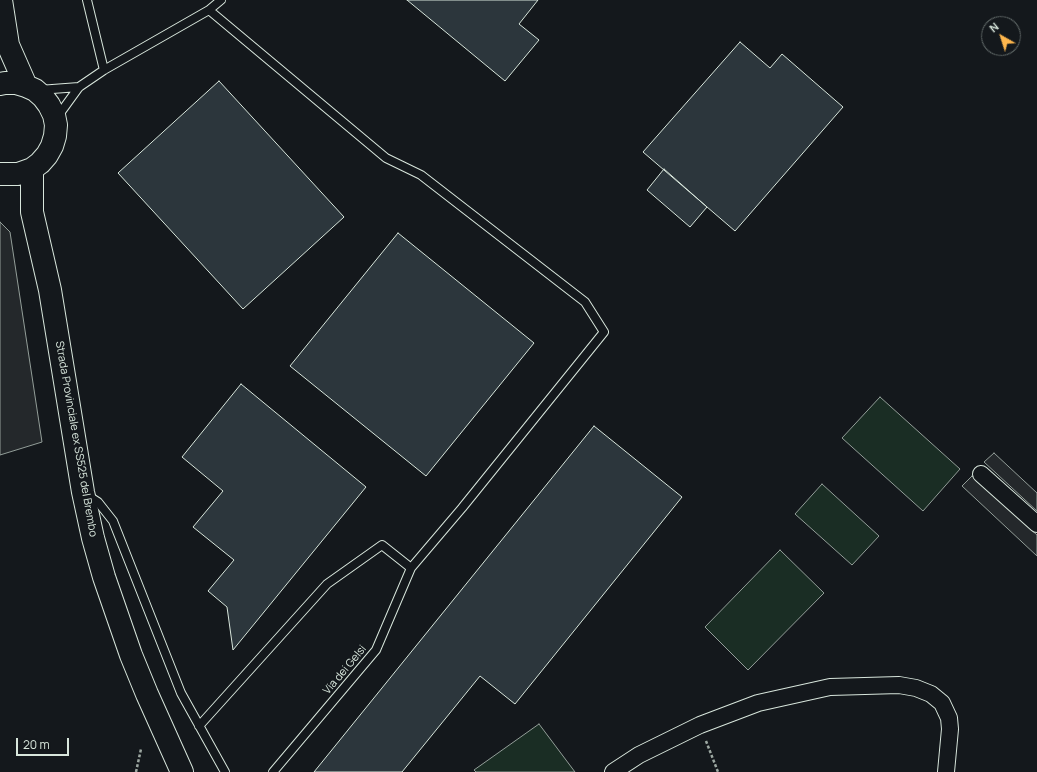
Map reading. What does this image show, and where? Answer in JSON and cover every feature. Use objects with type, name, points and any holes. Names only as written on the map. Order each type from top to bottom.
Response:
[{"type":"main road","name":"Strada Provinciale ex SS525 del Brembo","points":[[1,0],[4,55],[31,88],[43,97],[49,105],[55,120],[55,136],[52,146],[40,163],[32,169],[18,174],[1,174]]},
{"type":"main road","points":[[0,84],[6,82],[16,83],[31,88]]},
{"type":"main road","name":"Strada Provinciale ex SS525 del Brembo","points":[[32,169],[32,212],[50,290],[83,492],[93,538],[104,577],[131,655],[182,772]]},
{"type":"main road","name":"Strada Provinciale ex SS525 del Brembo","points":[[1,174],[32,212]]},
{"type":"street","points":[[981,474],[1037,524]]},
{"type":"street","points":[[613,772],[638,755],[700,726],[758,703],[830,687],[899,685],[916,688],[931,694],[942,703],[949,718],[950,729],[946,772]]},
{"type":"lane","points":[[87,0],[104,70]]},
{"type":"lane","points":[[55,120],[78,87],[104,70],[209,10],[221,0]]},
{"type":"lane","name":"Via dei Gelsi","points":[[209,10],[386,158],[421,175],[585,302],[604,332],[462,508],[411,568],[376,650],[274,772]]},
{"type":"lane","points":[[31,88],[78,87]]},
{"type":"lane","points":[[83,492],[98,502],[113,521],[181,693],[226,772]]},
{"type":"lane","points":[[199,726],[327,584],[382,545],[411,568]]},
{"type":"path","points":[[700,726],[718,772]]},
{"type":"path","points":[[136,772],[141,749]]},
{"type":"green space","points":[[880,397],[960,469],[923,511],[842,438]]},
{"type":"green space","points":[[822,484],[879,536],[852,565],[795,514]]},
{"type":"green space","points":[[780,550],[824,593],[748,670],[705,627]]},
{"type":"green space","points":[[539,724],[575,772],[476,772],[474,770]]},
{"type":"shaded area","points":[[0,222],[10,232],[42,442],[0,455]]},
{"type":"shaded area","points":[[994,453],[1037,493],[1037,511],[984,462]]},
{"type":"shaded area","points":[[972,476],[1037,535],[1037,556],[962,486]]},
{"type":"building","points":[[407,0],[538,0],[519,24],[539,40],[505,81]]},
{"type":"building","points":[[740,42],[770,68],[782,54],[843,107],[735,231],[643,152]]},
{"type":"building","points":[[219,81],[344,217],[243,309],[118,173]]},
{"type":"building","points":[[664,169],[707,207],[690,227],[647,190]]},
{"type":"building","points":[[398,233],[534,343],[426,476],[290,366]]},
{"type":"building","points":[[241,384],[366,487],[233,650],[227,607],[208,591],[234,560],[193,527],[223,491],[182,457]]},
{"type":"building","points":[[594,426],[682,497],[515,704],[480,676],[402,772],[314,772]]}]
